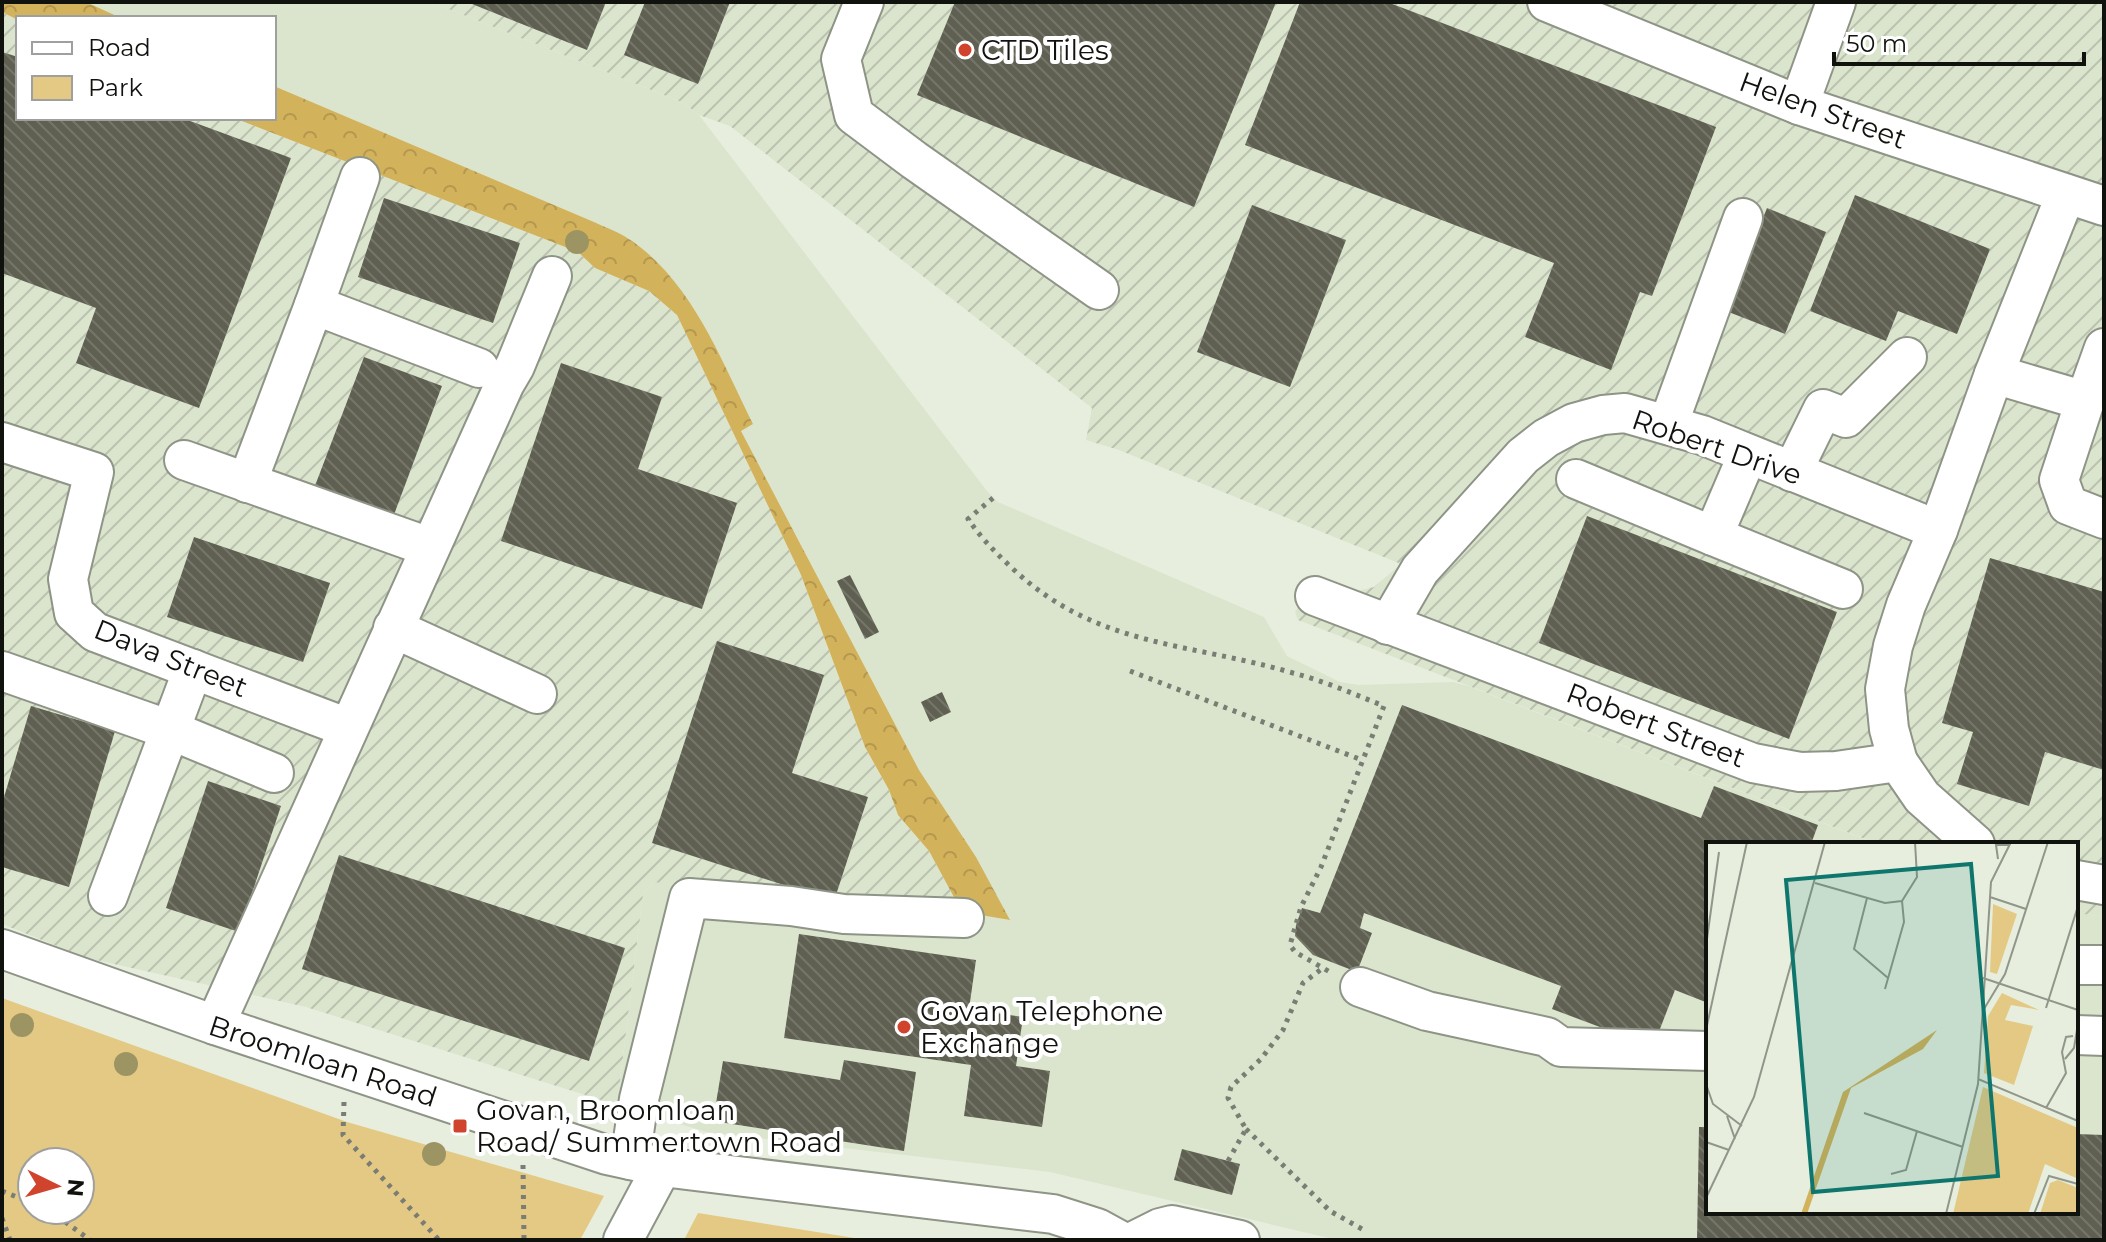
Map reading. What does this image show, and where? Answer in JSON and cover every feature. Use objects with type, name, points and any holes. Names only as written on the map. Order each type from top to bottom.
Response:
[{"type":"street","points":[[864,2],[841,59],[854,115],[1099,290]]},
{"type":"street","name":"Helen Street","points":[[1547,2],[1799,105],[2104,206]]},
{"type":"street","points":[[1799,105],[1835,2]]},
{"type":"street","points":[[247,483],[360,177]]},
{"type":"street","points":[[1973,842],[1922,797],[1898,762],[1889,729],[1885,689],[1893,646],[1906,605],[1938,530],[1994,374],[2066,194]]},
{"type":"street","points":[[1668,425],[1743,218]]},
{"type":"street","points":[[314,305],[492,375],[515,366],[552,276]]},
{"type":"street","points":[[2104,348],[2059,480],[2068,505],[2104,519]]},
{"type":"street","points":[[1792,472],[1823,409],[1846,418],[1907,357]]},
{"type":"street","points":[[1994,374],[2085,401]]},
{"type":"street","points":[[215,1025],[429,547],[492,375]]},
{"type":"street","name":"Robert Drive","points":[[1388,625],[1420,570],[1523,456],[1546,438],[1574,423],[1603,415],[1625,413],[1702,435],[1938,530]]},
{"type":"street","name":"Dava Street","points":[[2,442],[94,472],[68,579],[74,613],[95,632],[348,728]]},
{"type":"street","points":[[1713,536],[1748,454]]},
{"type":"street","points":[[184,460],[429,547]]},
{"type":"street","points":[[1576,479],[1843,589]]},
{"type":"street","name":"Robert Street","points":[[1315,596],[1753,763],[1800,772],[1836,771],[1898,762]]},
{"type":"street","points":[[393,628],[537,694]]},
{"type":"street","points":[[108,896],[193,669]]},
{"type":"street","points":[[2,671],[170,730],[274,773]]},
{"type":"street","points":[[2078,880],[2104,885]]},
{"type":"street","points":[[623,1240],[646,1163],[639,1099],[689,898],[791,906],[844,914],[964,918]]},
{"type":"street","name":"Broomloan Road","points":[[2,949],[346,1069],[522,1127],[646,1163],[1053,1214],[1097,1228],[1119,1240]]},
{"type":"street","points":[[2078,965],[2104,965]]},
{"type":"street","points":[[1360,987],[1427,1011],[1547,1037],[1561,1047],[1706,1051]]},
{"type":"street","points":[[2078,1035],[2104,1036]]},
{"type":"street","points":[[1136,1240],[1172,1225],[1240,1240]]},
{"type":"path","points":[[993,498],[968,519],[983,541],[1043,595],[1070,613],[1137,638],[1293,673],[1384,706],[1321,867],[1301,907],[1290,945],[1295,952],[1360,987]]},
{"type":"path","points":[[1130,671],[1362,760]]},
{"type":"path","points":[[1323,968],[1303,983],[1283,1030],[1261,1059],[1231,1087],[1228,1098],[1246,1129],[1330,1211],[1362,1229]]},
{"type":"path","points":[[346,1069],[343,1135],[439,1240]]},
{"type":"path","points":[[522,1127],[524,1240]]},
{"type":"path","points":[[1228,1161],[1246,1129]]},
{"type":"path","points":[[2,1218],[10,1240]]},
{"type":"path","points":[[71,1226],[90,1240]]},
{"type":"shaded area","points":[[86,2],[431,2],[684,103],[699,115],[998,502],[1264,617],[1287,656],[1340,682],[1359,685],[1453,682],[1468,686],[1872,842],[1706,842],[1706,1214],[2078,1214],[2078,913],[2104,917],[2104,1240],[1337,1240],[1050,1172],[706,1132],[617,1105],[643,894],[655,881],[841,905],[962,912],[1009,920],[976,857],[919,770],[741,431],[753,424],[631,240],[276,87],[276,16],[117,16]]},
{"type":"shaded area","points":[[431,2],[2104,2],[2104,917],[2078,913],[2078,842],[1873,842],[1298,620],[1295,612],[1316,578],[1358,591],[1374,587],[1401,564],[1119,450],[1086,440],[1092,408],[730,126],[699,115],[684,103]]},
{"type":"shaded area","points":[[2,12],[16,19],[16,120],[239,120],[578,252],[595,268],[649,291],[677,315],[801,575],[865,747],[889,790],[898,815],[929,851],[962,912],[841,905],[654,882],[643,894],[617,1105],[306,1007],[87,958],[2,924]]},
{"type":"green space","points":[[2,2],[86,2],[117,16],[16,16],[16,19],[2,12]]},
{"type":"green space","points":[[276,87],[619,233],[653,259],[689,301],[717,349],[753,424],[741,431],[919,770],[976,857],[1010,920],[962,912],[929,851],[898,815],[889,790],[865,747],[801,575],[677,315],[649,291],[595,268],[578,252],[239,120],[276,120]]},
{"type":"green space","points":[[2,998],[347,1122],[604,1196],[580,1240],[2,1240]]},
{"type":"green space","points":[[698,1213],[867,1240],[684,1240]]},
{"type":"building","points":[[467,2],[606,2],[587,50]]},
{"type":"building","points":[[645,2],[730,2],[698,84],[624,55]]},
{"type":"building","points":[[955,2],[1276,2],[1194,207],[917,95]]},
{"type":"building","points":[[1300,2],[1387,2],[1716,127],[1652,296],[1640,292],[1611,370],[1525,337],[1554,263],[1245,145]]},
{"type":"building","points":[[2,52],[16,56],[16,120],[187,120],[291,158],[199,408],[76,363],[96,308],[2,273]]},
{"type":"building","points":[[1855,195],[1990,249],[1957,334],[1898,311],[1886,341],[1810,311]]},
{"type":"building","points":[[384,198],[520,243],[493,323],[358,277]]},
{"type":"building","points":[[1252,205],[1346,240],[1290,387],[1197,352]]},
{"type":"building","points":[[1767,208],[1826,232],[1785,334],[1726,311]]},
{"type":"building","points":[[364,357],[442,386],[392,520],[313,491]]},
{"type":"building","points":[[561,363],[662,397],[638,469],[737,503],[702,609],[501,541]]},
{"type":"building","points":[[1587,516],[1837,612],[1789,739],[1539,643]]},
{"type":"building","points":[[194,537],[330,583],[303,662],[167,617]]},
{"type":"building","points":[[1990,558],[2104,592],[2104,770],[2045,752],[2029,806],[1957,784],[1973,732],[1942,723]]},
{"type":"building","points":[[850,575],[879,632],[865,639],[837,581]]},
{"type":"building","points":[[717,641],[824,675],[792,773],[868,797],[834,901],[652,843]]},
{"type":"building","points":[[942,692],[951,712],[930,722],[921,702]]},
{"type":"building","points":[[1402,705],[1701,818],[1714,786],[1818,825],[1812,842],[1706,842],[1706,1002],[1675,990],[1653,1047],[1552,1009],[1561,986],[1364,913],[1360,928],[1372,933],[1357,972],[1313,955],[1295,936],[1296,925],[1302,908],[1320,913]]},
{"type":"building","points":[[31,706],[115,731],[69,887],[2,867],[2,804]]},
{"type":"building","points":[[208,781],[281,806],[239,932],[166,908]]},
{"type":"building","points":[[339,855],[625,948],[589,1061],[302,969]]},
{"type":"building","name":"Govan Telephone Exchange","points":[[799,934],[976,960],[969,1009],[1023,1017],[1016,1066],[1050,1071],[1042,1127],[964,1116],[971,1065],[784,1038]]},
{"type":"building","points":[[844,1060],[916,1072],[904,1151],[713,1121],[723,1061],[840,1080]]},
{"type":"building","points":[[1699,1127],[1706,1127],[1706,1214],[2078,1214],[2078,1134],[2104,1135],[2104,1240],[1697,1240]]},
{"type":"building","points":[[1182,1149],[1240,1164],[1232,1195],[1174,1180]]},
{"type":"place","name":"CTD Tiles","points":[[965,50]]},
{"type":"place","name":"Govan Telephone Exchange","points":[[904,1027]]},
{"type":"place","name":"Govan, Broomloan Road/ Summertown Road","points":[[460,1126]]}]
